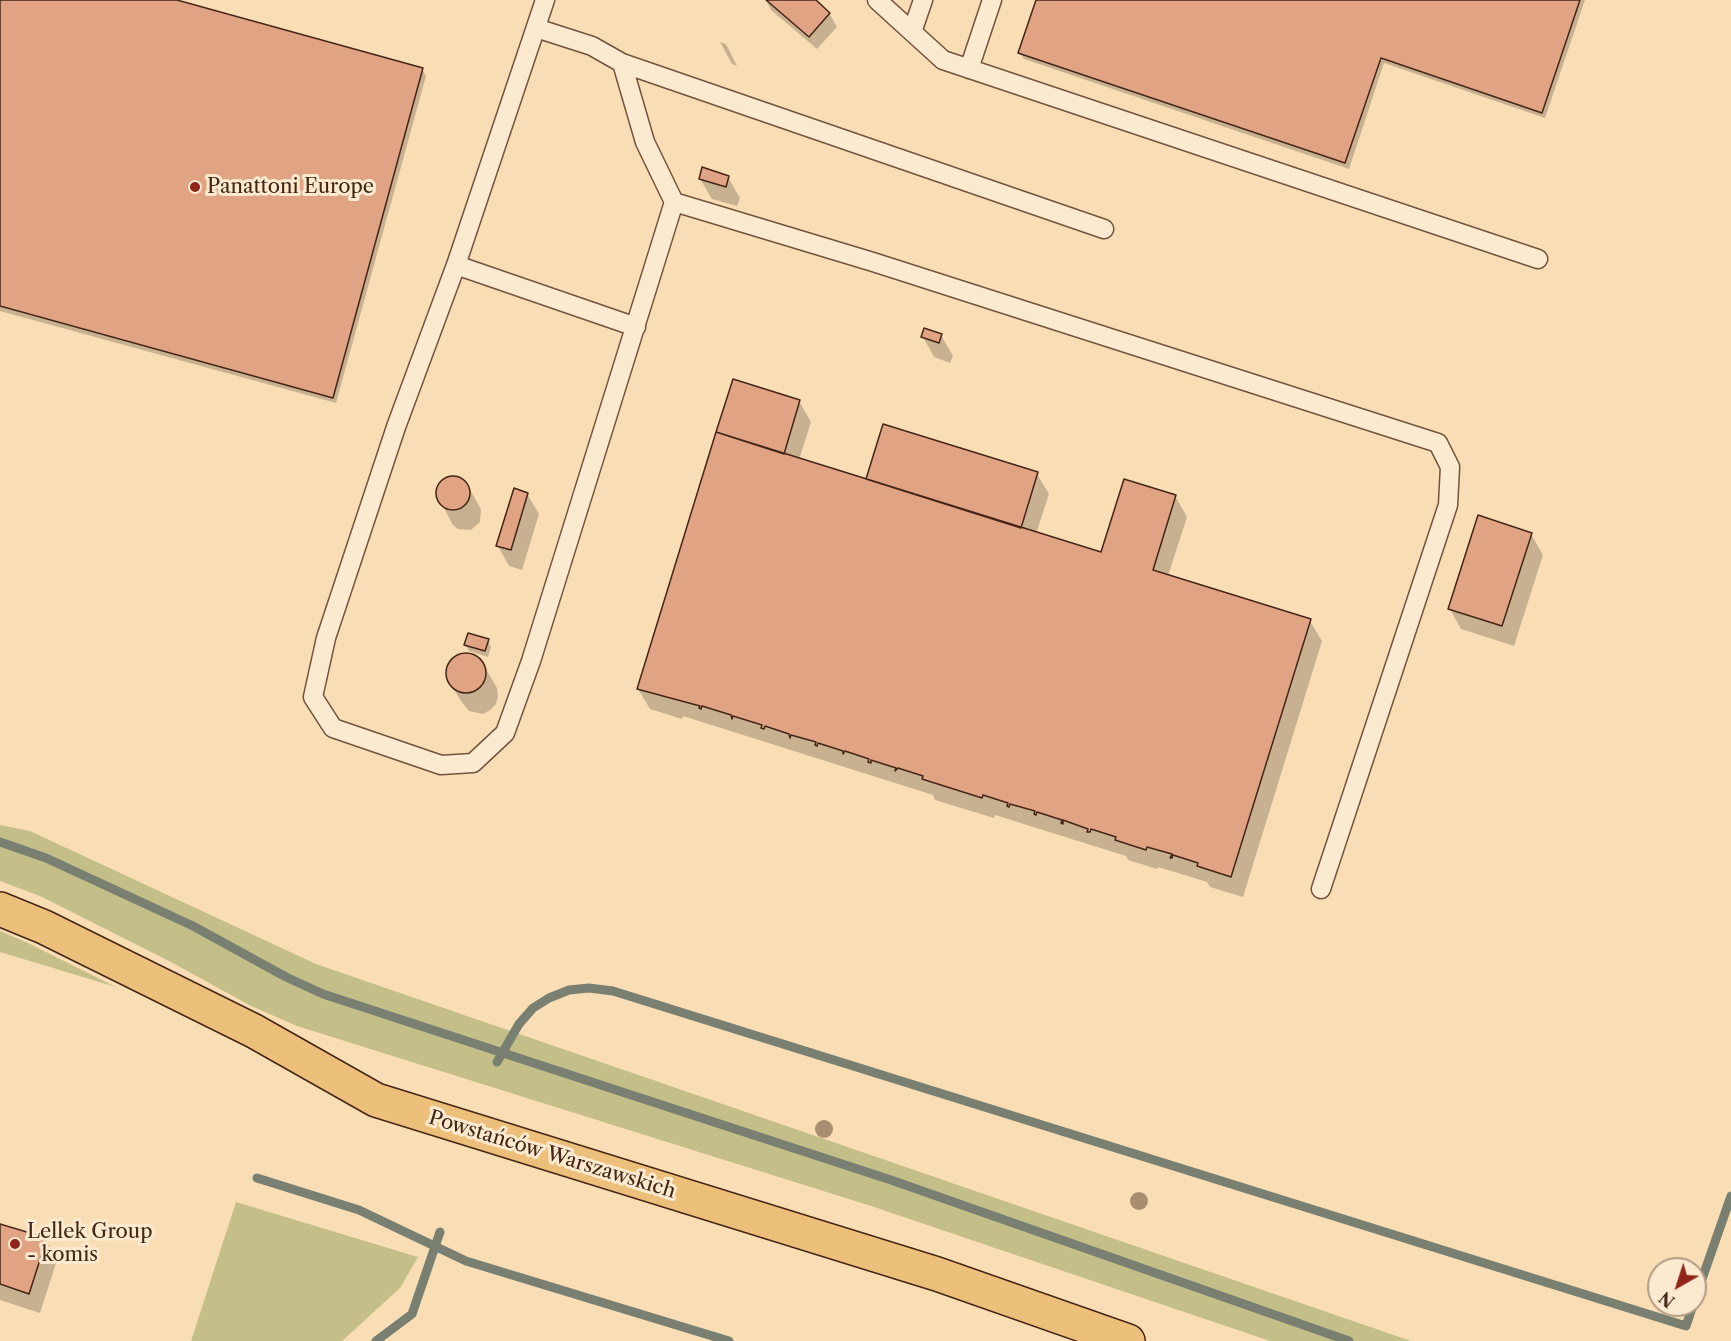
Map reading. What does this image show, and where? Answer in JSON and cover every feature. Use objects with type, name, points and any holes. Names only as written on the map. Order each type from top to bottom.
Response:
[{"type":"main road","name":"Powstańców Warszawskich","points":[[0,909],[44,927],[254,1031],[376,1100],[937,1274],[1128,1341]]},
{"type":"lane","points":[[545,0],[456,265],[396,427],[326,638],[313,697],[333,728],[441,765],[473,763],[505,733],[535,650],[674,202],[645,142],[622,63]]},
{"type":"lane","points":[[877,0],[943,60],[1538,260]]},
{"type":"lane","points":[[912,32],[922,0]]},
{"type":"lane","points":[[969,69],[992,0]]},
{"type":"lane","points":[[536,28],[592,46],[622,63],[1104,230]]},
{"type":"lane","points":[[674,202],[884,266],[1438,443],[1450,467],[1448,505],[1321,890]]},
{"type":"lane","points":[[456,265],[636,327]]},
{"type":"shaded area","points":[[0,825],[30,831],[316,964],[1411,1341],[1270,1341],[868,1205],[297,1026],[249,1005],[171,962],[40,896],[0,881]]},
{"type":"shaded area","points":[[0,931],[28,943],[116,987],[0,952]]},
{"type":"shaded area","points":[[236,1202],[418,1257],[400,1288],[342,1341],[191,1341]]},
{"type":"building","name":"Panattoni Europe","points":[[0,0],[177,0],[423,68],[333,398],[0,306]]},
{"type":"building","points":[[766,0],[816,0],[830,13],[809,37]]},
{"type":"building","points":[[1036,0],[1580,0],[1542,113],[1381,58],[1345,163],[1018,53]]},
{"type":"building","points":[[702,167],[729,176],[726,187],[699,179]]},
{"type":"building","points":[[924,328],[942,334],[939,343],[921,337]]},
{"type":"building","points":[[733,379],[800,400],[784,454],[716,432]]},
{"type":"building","points":[[883,424],[1038,472],[1021,528],[866,479]]},
{"type":"building","points":[[716,432],[1101,552],[1124,479],[1176,495],[1153,570],[1311,619],[1231,877],[1173,855],[1170,858],[1172,854],[1147,847],[1146,850],[1091,829],[1087,832],[1088,829],[1063,820],[1063,824],[1062,820],[1037,812],[1036,815],[1035,811],[1010,804],[1009,807],[1008,803],[983,795],[982,798],[922,779],[923,776],[898,768],[895,771],[896,768],[871,760],[871,763],[868,762],[869,759],[845,751],[843,754],[843,751],[818,743],[817,746],[816,742],[791,735],[790,738],[789,734],[765,726],[764,729],[761,728],[762,725],[733,716],[732,719],[731,715],[702,706],[701,709],[700,706],[637,689]]},
{"type":"building","points":[[453,476],[465,481],[470,493],[465,505],[453,510],[441,505],[436,493],[441,481]]},
{"type":"building","points":[[514,488],[528,493],[511,550],[496,546]]},
{"type":"building","points":[[1478,515],[1532,533],[1502,626],[1448,609]]},
{"type":"building","points":[[468,633],[489,639],[485,651],[464,645]]},
{"type":"building","points":[[466,653],[474,654],[480,659],[485,665],[485,681],[480,687],[474,692],[466,693],[458,692],[452,687],[447,681],[446,673],[447,665],[452,659],[458,654]]},
{"type":"building","points":[[0,1224],[47,1238],[29,1294],[0,1284]]},
{"type":"waterway","points":[[0,842],[46,858],[193,926],[286,977],[323,994],[891,1180],[1349,1341]]},
{"type":"waterway","points":[[497,1062],[519,1024],[533,1008],[549,998],[569,990],[589,988],[613,991],[1647,1314]]},
{"type":"waterway","points":[[257,1178],[359,1210],[466,1261],[729,1341]]},
{"type":"waterway","points":[[1707,1265],[1731,1196]]},
{"type":"waterway","points":[[376,1341],[412,1314],[440,1232]]},
{"type":"waterway","points":[[1657,1317],[1686,1326],[1689,1317]]},
{"type":"place","name":"Panattoni Europe","points":[[195,187]]},
{"type":"place","name":"Lellek Group - komis","points":[[15,1244]]}]
